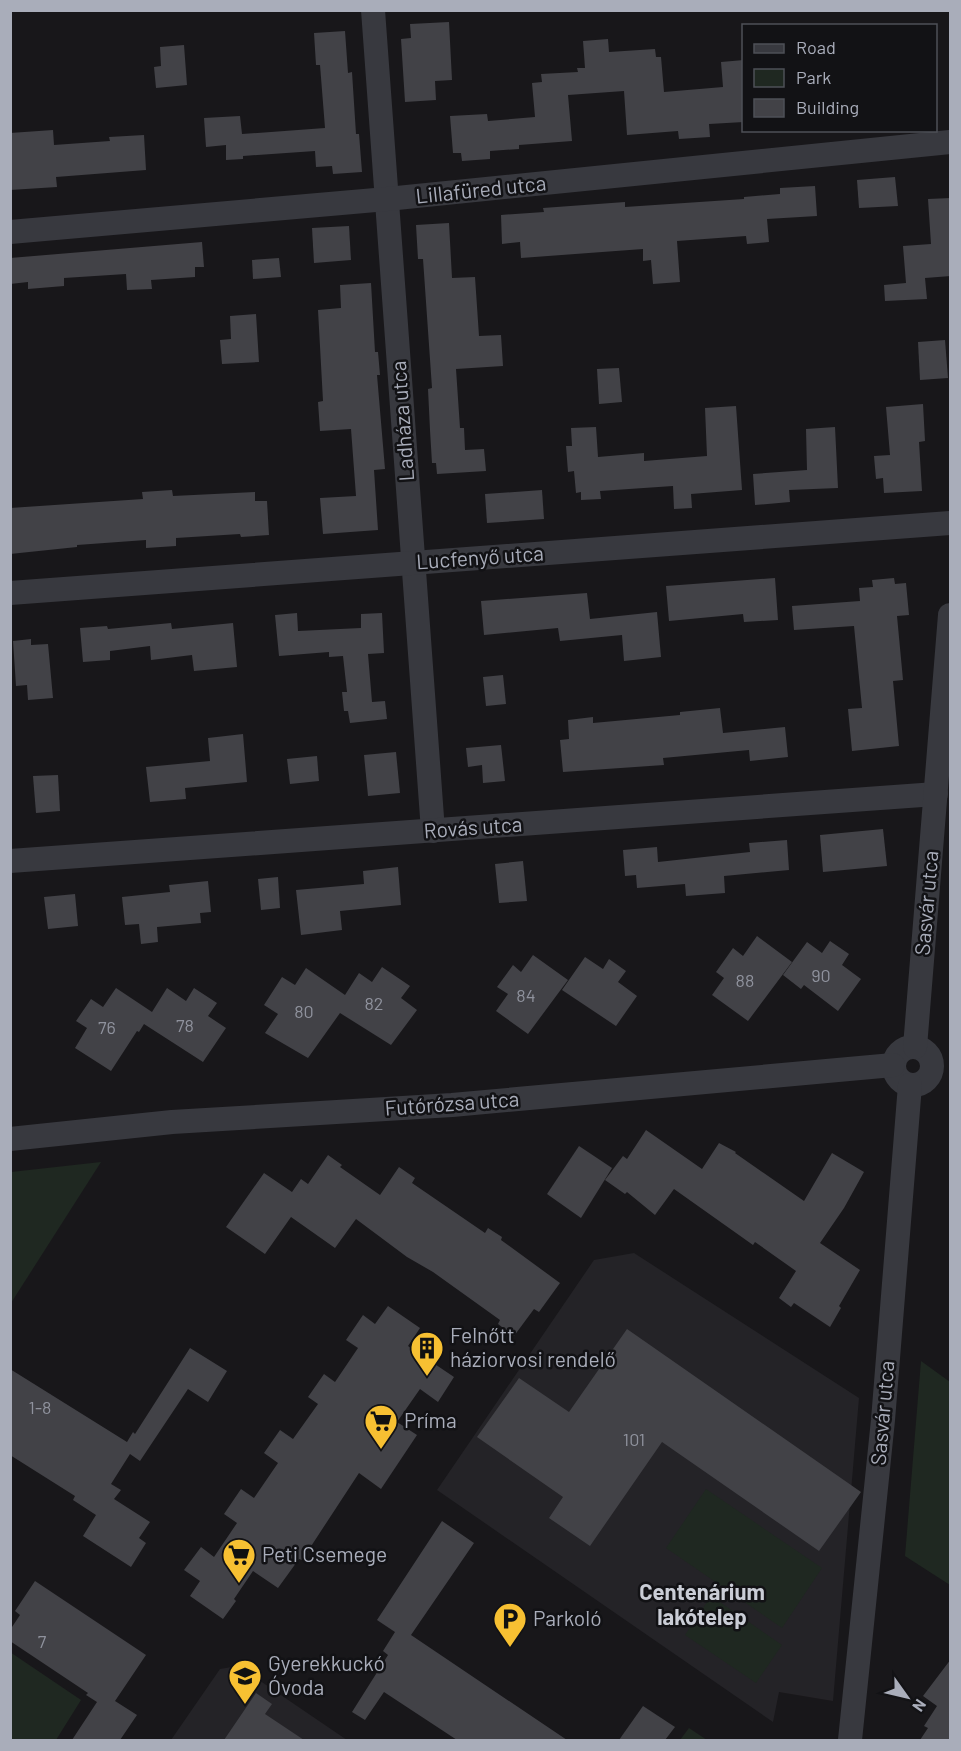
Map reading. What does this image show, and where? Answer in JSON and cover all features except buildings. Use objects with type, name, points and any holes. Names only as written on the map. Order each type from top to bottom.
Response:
[{"type":"street","name":"Ladháza utca","points":[[373,10],[433,831]]},
{"type":"street","name":"Lillafüred utca","points":[[10,232],[387,199],[951,142]]},
{"type":"street","name":"Lucfenyő utca","points":[[10,593],[951,524]]},
{"type":"street","name":"Sasvár utca","points":[[915,1047],[940,868],[936,795],[951,615]]},
{"type":"street","name":"Rovás utca","points":[[10,861],[936,795]]},
{"type":"street","points":[[915,1047],[925,1051],[931,1060],[941,1064],[921,1084],[910,1085],[905,1084],[896,1076],[893,1065],[898,1053],[903,1049],[915,1047]]},
{"type":"street","name":"Futórózsa utca","points":[[10,1139],[172,1122],[452,1105],[893,1065]]},
{"type":"street","name":"Sasvár utca","points":[[850,1740],[883,1420],[910,1085]]},
{"type":"shaded area","points":[[634,1253],[859,1398],[833,1701],[779,1692],[773,1722],[437,1490],[594,1260]]},
{"type":"shaded area","name":"Gyerekkuckó Óvoda","points":[[238,1666],[347,1740],[171,1740],[220,1669]]},
{"type":"green space","points":[[101,1162],[11,1303],[11,1172]]},
{"type":"green space","points":[[921,1361],[950,1382],[950,1585],[905,1556]]},
{"type":"green space","points":[[706,1489],[822,1568],[782,1628],[666,1548]]},
{"type":"green space","points":[[711,1596],[782,1645],[756,1683],[685,1635]]},
{"type":"green space","points":[[10,1652],[81,1700],[56,1740],[11,1740]]},
{"type":"green space","points":[[689,1728],[707,1740],[680,1740]]},
{"type":"place","name":"Felnőtt háziorvosi rendelő","points":[[427,1377]]},
{"type":"place","name":"Príma","points":[[381,1450]]},
{"type":"place","name":"Peti Csemege","points":[[239,1584]]},
{"type":"place","name":"Parkoló","points":[[510,1648]]},
{"type":"place","name":"Gyerekkuckó Óvoda","points":[[245,1705]]},
{"type":"district","name":"Centenárium lakótelep","points":[[702,1604]]}]
